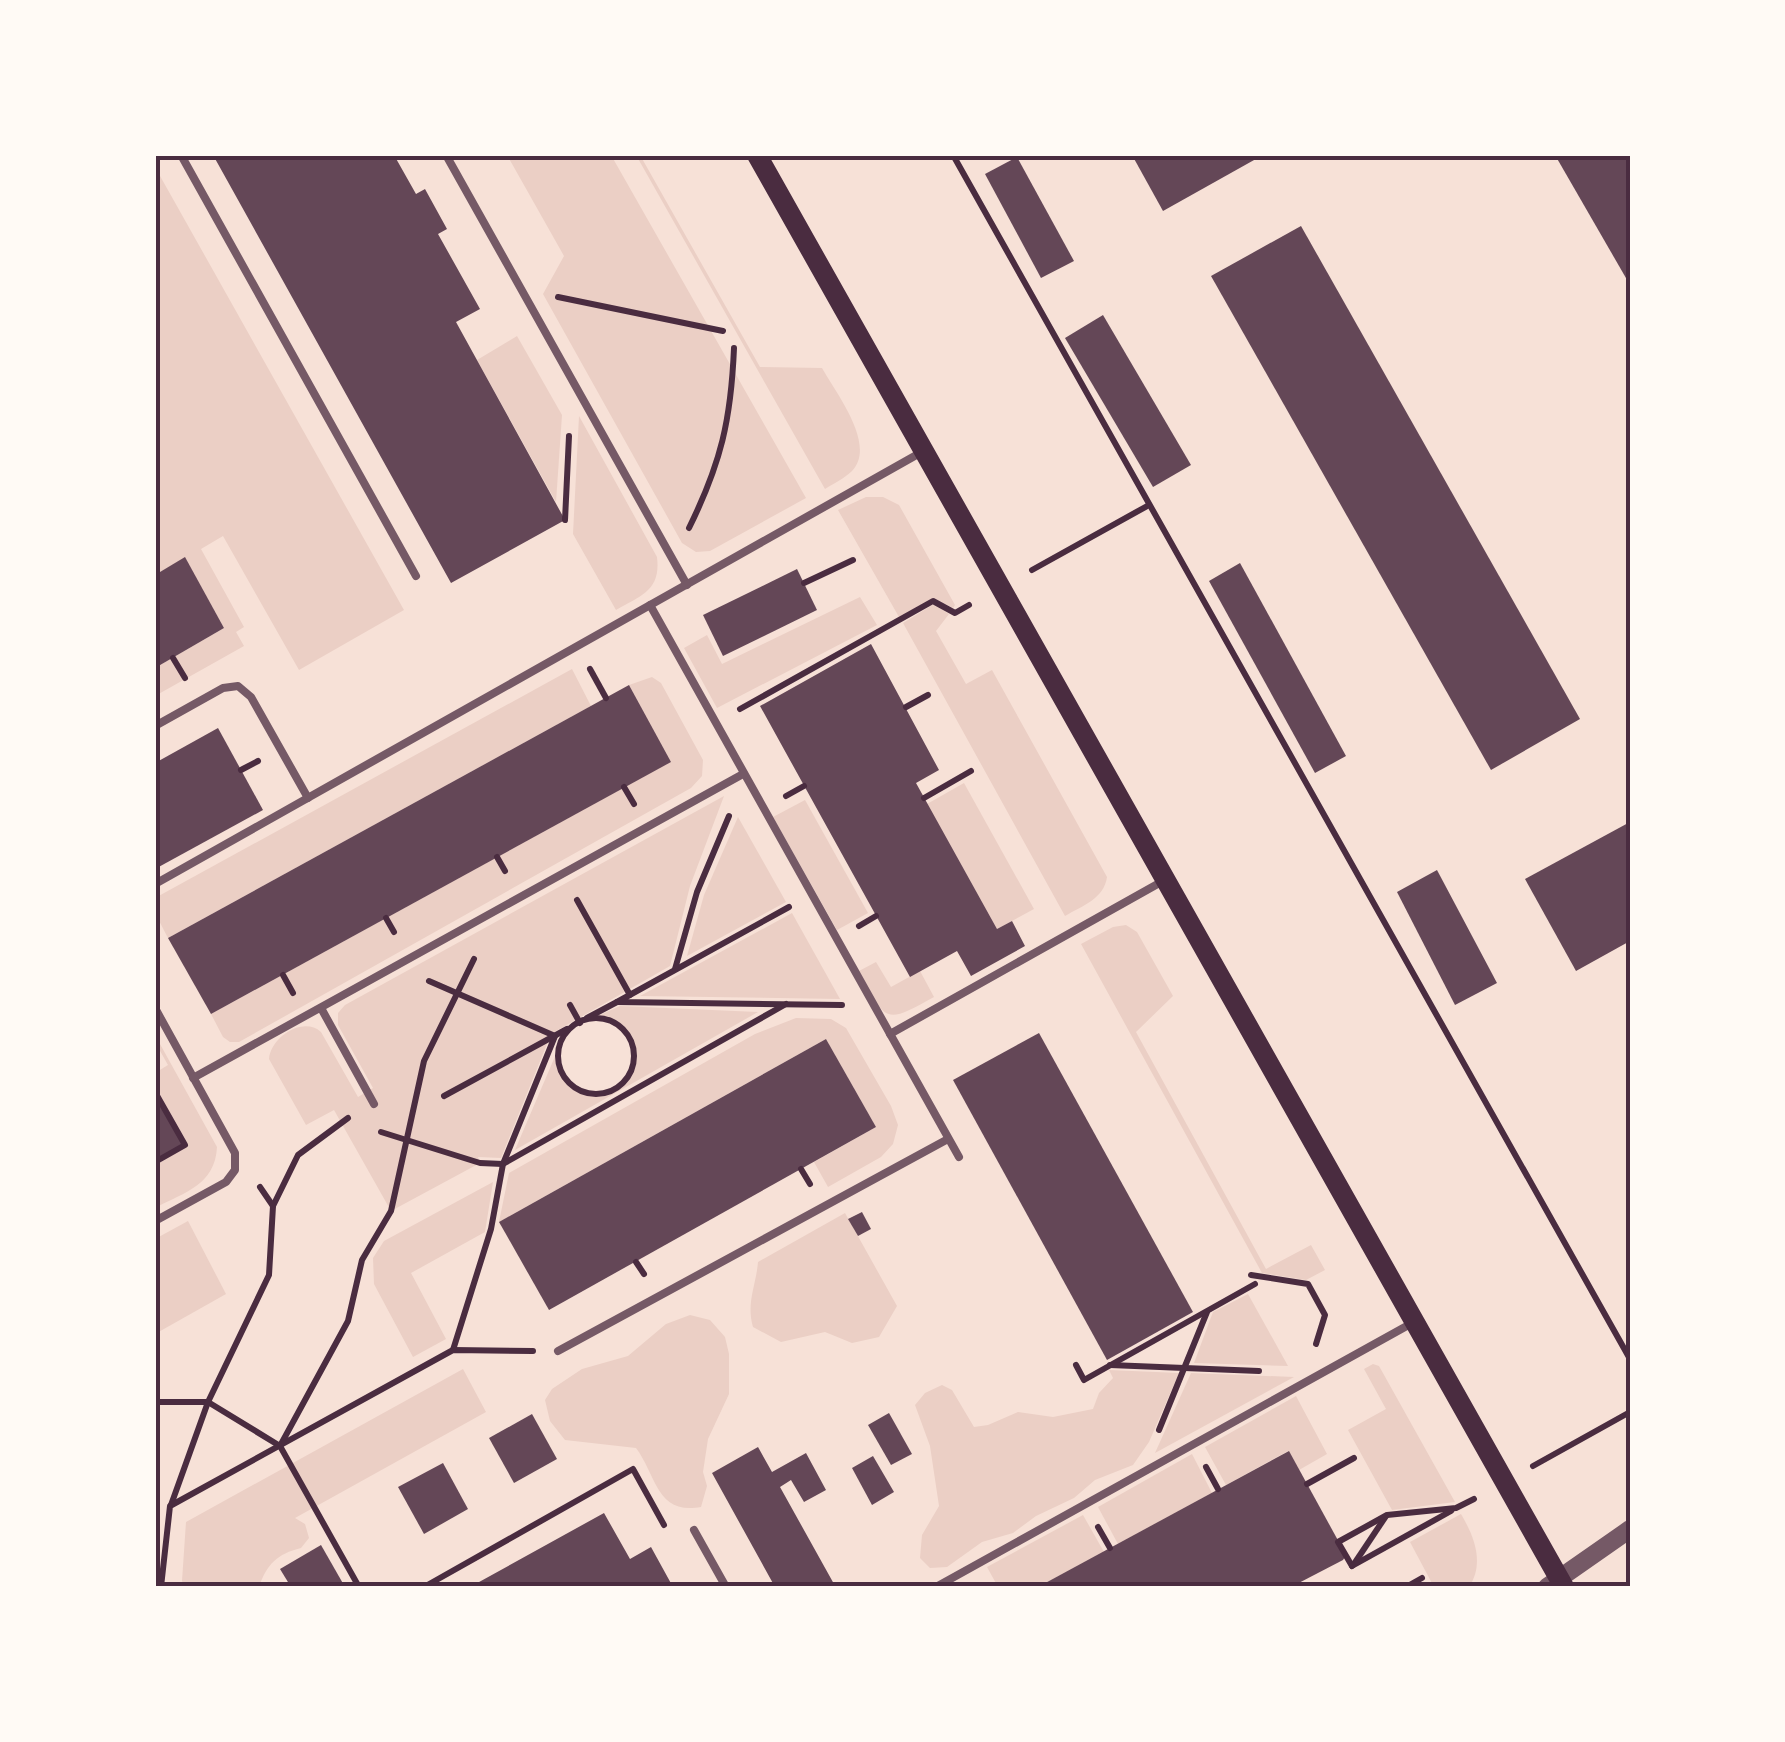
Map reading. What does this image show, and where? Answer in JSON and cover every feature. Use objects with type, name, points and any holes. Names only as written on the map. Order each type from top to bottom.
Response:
[{"type":"main road","points":[[757,155],[1167,879],[1557,1584]]},
{"type":"street","points":[[1557,1584],[1630,1529]]},
{"type":"lane","points":[[181,155],[416,576]]},
{"type":"lane","points":[[446,155],[687,585]]},
{"type":"lane","points":[[155,884],[924,450]]},
{"type":"lane","points":[[650,605],[959,1157]]},
{"type":"lane","points":[[155,726],[223,688],[238,686],[251,697],[308,798]]},
{"type":"lane","points":[[194,1078],[744,774]]},
{"type":"lane","points":[[890,1034],[1167,879]]},
{"type":"lane","points":[[155,1008],[235,1152],[235,1170],[226,1182],[155,1221]]},
{"type":"lane","points":[[320,1008],[374,1104]]},
{"type":"lane","points":[[558,1351],[948,1139]]},
{"type":"lane","points":[[936,1587],[1414,1322]]},
{"type":"lane","points":[[694,1530],[726,1587]]},
{"type":"path","points":[[954,155],[1630,1359]]},
{"type":"path","points":[[543,294],[723,331]]},
{"type":"path","points":[[682,543],[713,480],[732,404],[734,348]]},
{"type":"path","points":[[804,583],[853,560]]},
{"type":"path","points":[[715,723],[890,625]]},
{"type":"path","points":[[906,707],[928,694]]},
{"type":"path","points":[[924,798],[972,771]]},
{"type":"path","points":[[675,970],[697,892],[744,774]]},
{"type":"path","points":[[562,875],[630,995]]},
{"type":"path","points":[[444,1096],[789,907]]},
{"type":"path","points":[[280,1446],[348,1321],[362,1260],[390,1212],[424,1060],[500,910]]},
{"type":"path","points":[[396,967],[555,1036]]},
{"type":"path","points":[[616,1002],[843,1006],[890,1034]]},
{"type":"path","points":[[373,1130],[480,1163],[502,1164],[786,1004]]},
{"type":"path","points":[[570,1006],[580,1022]]},
{"type":"path","points":[[604,1019],[624,1030],[631,1040],[634,1065],[620,1086],[608,1092],[583,1092],[564,1076],[559,1064],[562,1040],[580,1022],[604,1019]]},
{"type":"path","points":[[453,1350],[490,1229],[502,1164],[555,1036]]},
{"type":"path","points":[[164,1585],[170,1506],[208,1402],[269,1275],[273,1206],[298,1155],[341,1122],[420,1079]]},
{"type":"path","points":[[155,1092],[185,1145],[155,1162]]},
{"type":"path","points":[[341,1122],[357,1126]]},
{"type":"path","points":[[235,1152],[273,1206]]},
{"type":"path","points":[[1250,1275],[1308,1284],[1325,1315],[1310,1358]]},
{"type":"path","points":[[1076,1365],[1084,1380],[1256,1284]]},
{"type":"path","points":[[1140,1474],[1207,1310]]},
{"type":"path","points":[[170,1506],[453,1350],[558,1351]]},
{"type":"path","points":[[1110,1365],[1272,1372]]},
{"type":"path","points":[[155,1402],[208,1402],[280,1446],[359,1587]]},
{"type":"path","points":[[1527,1469],[1630,1412]]},
{"type":"path","points":[[1308,1484],[1354,1458]]},
{"type":"path","points":[[424,1587],[633,1469],[671,1536]]},
{"type":"path","points":[[1352,1566],[1491,1490]]},
{"type":"path","points":[[1352,1566],[1338,1542],[1386,1515],[1456,1508]]},
{"type":"path","points":[[1352,1566],[1386,1515]]},
{"type":"path","points":[[1406,1587],[1422,1578]]},
{"type":"shaded area","points":[[507,155],[611,155],[806,498],[710,551],[696,552],[682,543],[543,294],[564,256]]},
{"type":"shaded area","points":[[636,155],[640,155],[760,367],[822,368],[852,419],[860,447],[858,460],[849,474],[825,489]]},
{"type":"shaded area","points":[[155,167],[404,610],[299,670],[223,536],[201,549],[244,627],[236,632],[244,646],[155,696],[155,668],[224,628],[185,558],[155,575]]},
{"type":"shaded area","points":[[517,336],[562,415],[556,502],[477,360]]},
{"type":"shaded area","points":[[579,416],[657,557],[653,584],[616,610],[573,534]]},
{"type":"shaded area","points":[[866,497],[883,497],[899,505],[955,605],[953,608],[933,598],[899,617],[838,510]]},
{"type":"shaded area","points":[[860,597],[877,625],[717,708],[684,648],[707,635],[722,664]]},
{"type":"shaded area","points":[[934,604],[949,614],[936,631],[966,684],[992,670],[1107,877],[1097,896],[1065,916],[903,623]]},
{"type":"shaded area","points":[[572,669],[591,706],[168,938],[155,913],[155,898]]},
{"type":"shaded area","points":[[652,677],[661,683],[703,760],[702,776],[691,788],[239,1042],[223,1037],[211,1014],[670,762],[629,685]]},
{"type":"shaded area","points":[[964,783],[1034,909],[997,929],[927,804]]},
{"type":"shaded area","points":[[724,796],[690,886],[670,966],[551,1034],[501,1158],[478,1157],[480,1163],[391,1211],[334,1110],[306,1125],[269,1059],[275,1043],[297,1028],[306,1026],[321,1032],[358,1097],[373,1088],[338,1025],[338,1013],[345,1005]]},
{"type":"shaded area","points":[[805,800],[868,913],[837,930],[773,817]]},
{"type":"shaded area","points":[[738,817],[786,902],[687,956],[704,895]]},
{"type":"shaded area","points":[[792,913],[840,999],[640,996]]},
{"type":"shaded area","points":[[1126,925],[1137,932],[1173,996],[1136,1032],[1266,1269],[1311,1245],[1325,1270],[1306,1280],[1262,1273],[1081,944],[1113,927]]},
{"type":"shaded area","points":[[876,962],[891,987],[920,971],[934,997],[904,1012],[888,1014],[881,1009],[859,971]]},
{"type":"shaded area","points":[[620,1006],[758,1012],[515,1150],[562,1040],[560,1065],[567,1081],[581,1090],[599,1092],[616,1087],[629,1077],[635,1061],[628,1035],[614,1024],[591,1019]]},
{"type":"shaded area","points":[[796,1018],[831,1019],[846,1028],[898,1125],[893,1144],[881,1157],[828,1187],[814,1162],[876,1127],[826,1039],[499,1222],[509,1173],[755,1034]]},
{"type":"shaded area","points":[[155,1035],[217,1147],[211,1170],[204,1179],[155,1208],[155,1073],[168,1065]]},
{"type":"shaded area","points":[[493,1182],[485,1232],[411,1273],[446,1339],[413,1357],[374,1284],[373,1258],[384,1241]]},
{"type":"shaded area","points":[[845,1213],[897,1306],[879,1337],[852,1343],[825,1332],[781,1342],[753,1327],[751,1302],[758,1262]]},
{"type":"shaded area","points":[[188,1221],[226,1294],[155,1334],[155,1239]]},
{"type":"shaded area","points":[[1248,1294],[1288,1366],[1194,1363],[1213,1312]]},
{"type":"shaded area","points":[[690,1315],[710,1320],[725,1337],[729,1394],[708,1439],[703,1472],[707,1486],[701,1507],[686,1508],[666,1499],[636,1448],[565,1440],[550,1421],[545,1400],[552,1389],[582,1369],[628,1356],[666,1324]]},
{"type":"shaded area","points":[[1373,1364],[1379,1366],[1455,1502],[1392,1510],[1348,1430],[1386,1409],[1364,1369]]},
{"type":"shaded area","points":[[463,1369],[486,1412],[295,1518],[305,1524],[309,1538],[301,1548],[274,1561],[259,1587],[185,1587],[182,1581],[186,1522]]},
{"type":"shaded area","points":[[1109,1370],[1179,1373],[1149,1442],[1133,1465],[1095,1480],[1074,1498],[1036,1516],[1013,1533],[982,1542],[947,1567],[930,1568],[920,1558],[922,1535],[939,1506],[930,1446],[915,1405],[925,1393],[942,1385],[952,1390],[974,1427],[1018,1412],[1053,1417],[1093,1409],[1099,1393],[1113,1378]]},
{"type":"shaded area","points":[[1191,1373],[1294,1377],[1155,1453]]},
{"type":"shaded area","points":[[1296,1396],[1327,1454],[1299,1470],[1288,1451],[1226,1485],[1205,1447]]},
{"type":"shaded area","points":[[1192,1454],[1212,1493],[1118,1544],[1098,1507]]},
{"type":"shaded area","points":[[1461,1514],[1476,1550],[1474,1578],[1469,1587],[1434,1587],[1410,1542]]},
{"type":"shaded area","points":[[1083,1515],[1104,1552],[1038,1587],[998,1587],[987,1567]]},
{"type":"building","points":[[213,155],[394,155],[416,194],[425,189],[447,229],[438,234],[480,309],[456,322],[565,520],[451,583]]},
{"type":"building","points":[[1132,155],[1263,155],[1163,211]]},
{"type":"building","points":[[1555,155],[1630,155],[1630,285]]},
{"type":"building","points":[[1017,157],[1074,261],[1041,278],[985,174]]},
{"type":"building","points":[[1301,226],[1580,719],[1491,770],[1211,276]]},
{"type":"building","points":[[1103,315],[1191,465],[1153,487],[1065,338]]},
{"type":"building","points":[[185,557],[224,628],[155,668],[155,575]]},
{"type":"building","points":[[1240,563],[1346,756],[1315,773],[1209,581]]},
{"type":"building","points":[[797,569],[817,610],[723,656],[703,615]]},
{"type":"building","points":[[871,644],[939,770],[916,783],[997,929],[1012,921],[1025,946],[971,976],[957,951],[910,977],[760,706]]},
{"type":"building","points":[[629,685],[671,762],[211,1014],[168,938]]},
{"type":"building","points":[[218,728],[263,810],[155,869],[155,763]]},
{"type":"building","points":[[1630,822],[1630,941],[1576,971],[1525,879]]},
{"type":"building","points":[[1437,870],[1497,983],[1455,1005],[1397,892]]},
{"type":"building","points":[[1039,1033],[1193,1312],[1107,1360],[953,1080]]},
{"type":"building","points":[[826,1039],[876,1127],[549,1310],[499,1222]]},
{"type":"building","points":[[155,1092],[185,1145],[155,1162]]},
{"type":"building","points":[[862,1212],[871,1229],[858,1236],[848,1219]]},
{"type":"building","points":[[889,1413],[912,1454],[891,1465],[868,1425]]},
{"type":"building","points":[[532,1414],[557,1459],[514,1483],[489,1438]]},
{"type":"building","points":[[758,1447],[772,1472],[806,1453],[826,1490],[804,1502],[791,1480],[780,1487],[834,1584],[829,1587],[775,1587],[712,1473]]},
{"type":"building","points":[[1289,1451],[1346,1555],[1343,1560],[1291,1587],[1038,1587]]},
{"type":"building","points":[[873,1456],[894,1492],[872,1505],[852,1468]]},
{"type":"building","points":[[443,1463],[468,1509],[424,1534],[398,1487]]},
{"type":"building","points":[[604,1513],[630,1559],[651,1547],[673,1587],[470,1587]]},
{"type":"building","points":[[321,1545],[345,1587],[291,1587],[280,1569]]}]
